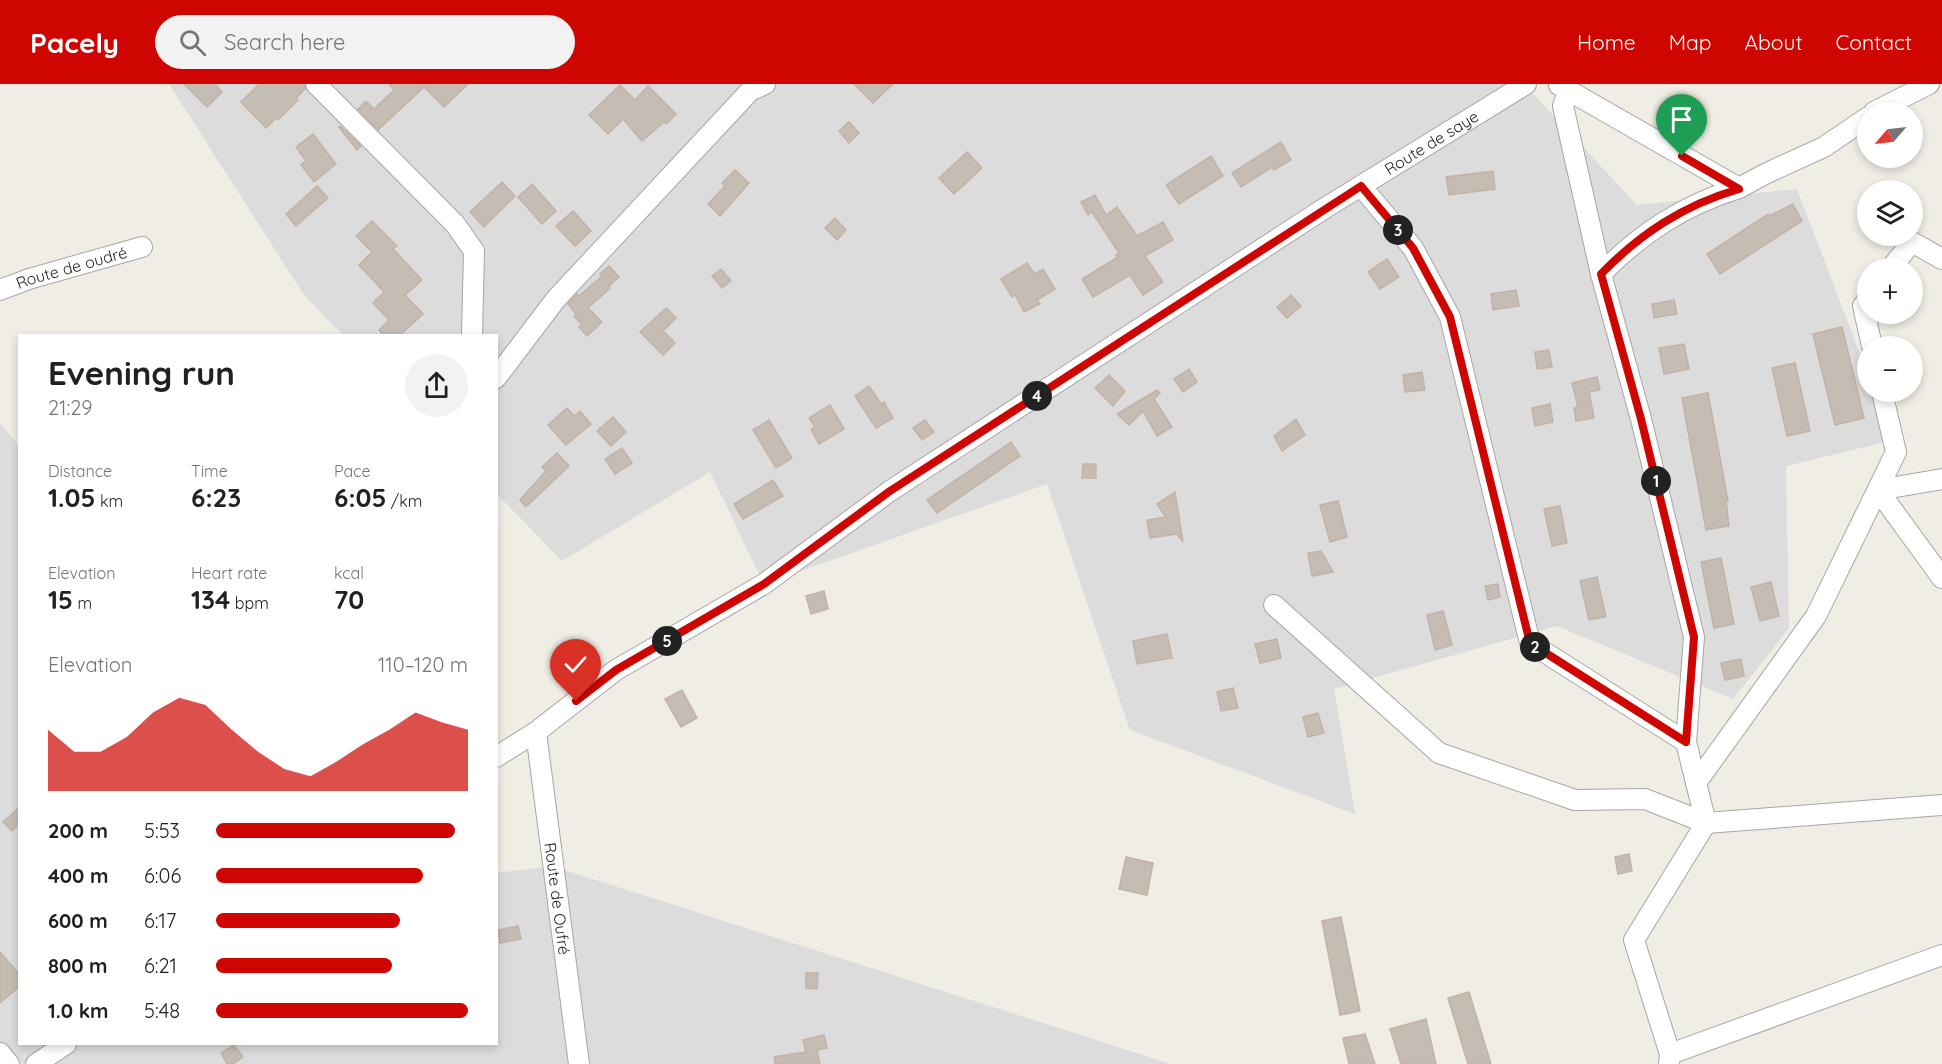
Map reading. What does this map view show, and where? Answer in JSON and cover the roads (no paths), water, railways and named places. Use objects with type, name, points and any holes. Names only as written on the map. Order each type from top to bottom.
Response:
[{"type":"street","name":"Route de saye","points":[[498,756],[536,732],[616,670],[764,584],[890,491],[1361,186],[1526,84]]},
{"type":"street","points":[[1894,102],[1929,84]]},
{"type":"street","points":[[498,375],[556,299],[752,86]]},
{"type":"street","points":[[1562,87],[1739,189]]},
{"type":"street","points":[[1562,87],[1563,106],[1601,274],[1641,419],[1694,637],[1686,742],[1706,823],[1634,940],[1670,1059],[1942,955]]},
{"type":"street","points":[[326,88],[455,224],[474,251],[472,334]]},
{"type":"street","points":[[1601,274],[1625,250],[1669,219],[1712,197],[1739,189],[1767,173],[1824,147],[1857,124]]},
{"type":"street","points":[[1361,186],[1413,248],[1450,317],[1530,643],[1686,742]]},
{"type":"street","points":[[1900,258],[1912,242],[1942,259]]},
{"type":"street","name":"Route de oudré","points":[[0,290],[29,279],[142,247]]},
{"type":"street","points":[[1696,783],[1816,616],[1896,452],[1884,402]]},
{"type":"street","points":[[1878,490],[1942,478]]},
{"type":"street","points":[[1878,490],[1942,578]]},
{"type":"street","points":[[1275,606],[1438,753],[1575,800],[1645,799],[1706,823],[1942,805]]},
{"type":"street","name":"Route de Oufré","points":[[536,732],[579,1064]]},
{"type":"street","points":[[36,1064],[64,1045]]},
{"type":"street","points":[[0,1053],[9,1064]]}]
